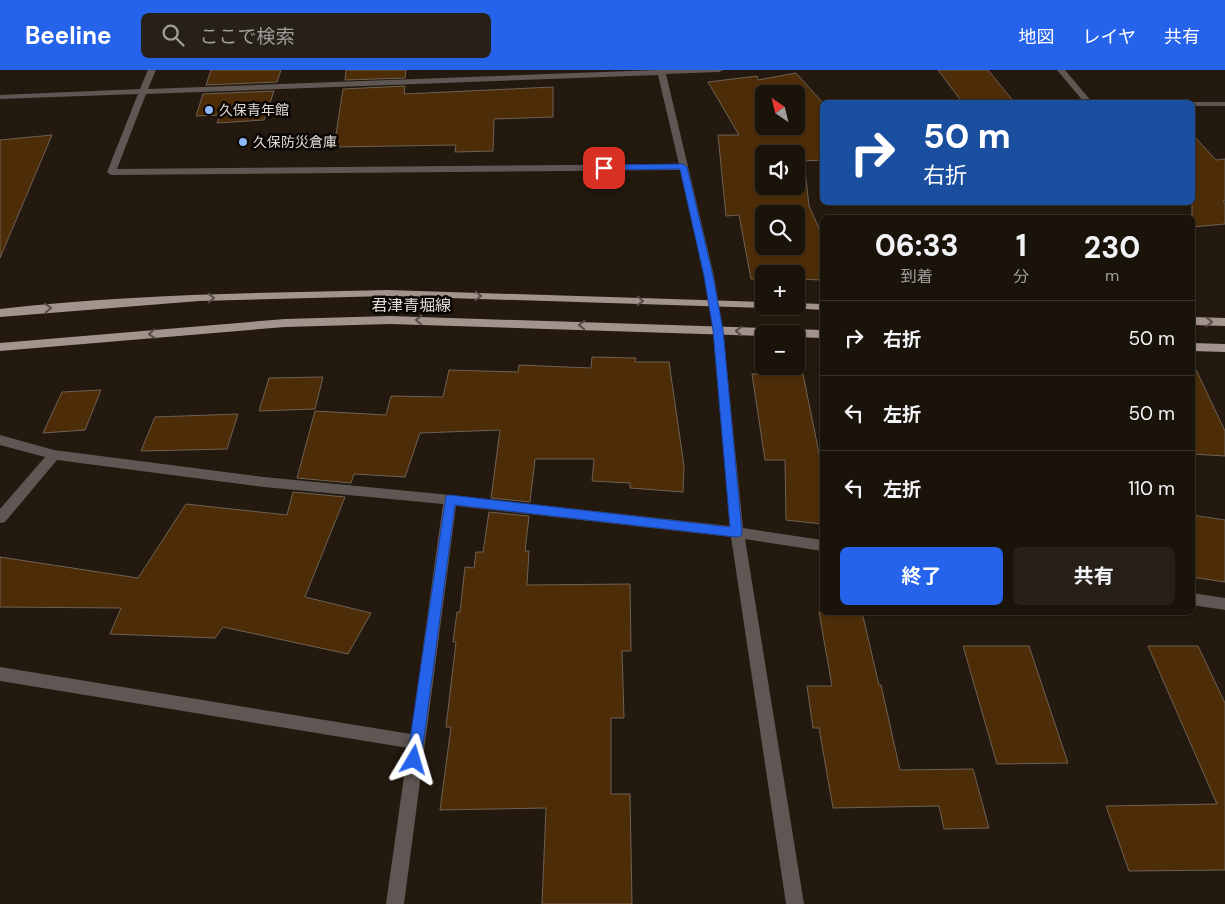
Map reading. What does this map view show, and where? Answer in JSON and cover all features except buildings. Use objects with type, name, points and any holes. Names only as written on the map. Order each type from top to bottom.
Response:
[{"type":"main road","name":"君津青堀線","points":[[0,313],[199,298],[388,293],[755,305]]},
{"type":"main road","points":[[805,306],[820,307]]},
{"type":"main road","name":"君津青堀線","points":[[0,347],[285,323],[390,320],[820,334]]},
{"type":"main road","points":[[1195,321],[1225,322]]},
{"type":"main road","points":[[1195,347],[1225,348]]},
{"type":"street","points":[[152,70],[111,172],[683,167]]},
{"type":"street","points":[[0,98],[719,70]]},
{"type":"street","points":[[1061,70],[1086,100]]},
{"type":"street","points":[[661,71],[709,276],[718,330],[736,532],[795,904]]},
{"type":"street","points":[[1195,104],[1225,104]]},
{"type":"street","points":[[0,440],[54,455],[264,482],[450,500],[736,532],[820,545]]},
{"type":"street","points":[[0,518],[54,455]]},
{"type":"street","points":[[395,904],[450,500]]},
{"type":"street","points":[[1195,599],[1225,604]]},
{"type":"street","points":[[0,674],[416,742]]},
{"type":"place","name":"久保青年館","points":[[209,110]]},
{"type":"place","name":"久保防災倉庫","points":[[243,142]]},
{"type":"route","points":[[414,760],[450,500],[736,532],[718,330],[709,276],[683,167],[604,168]]}]
